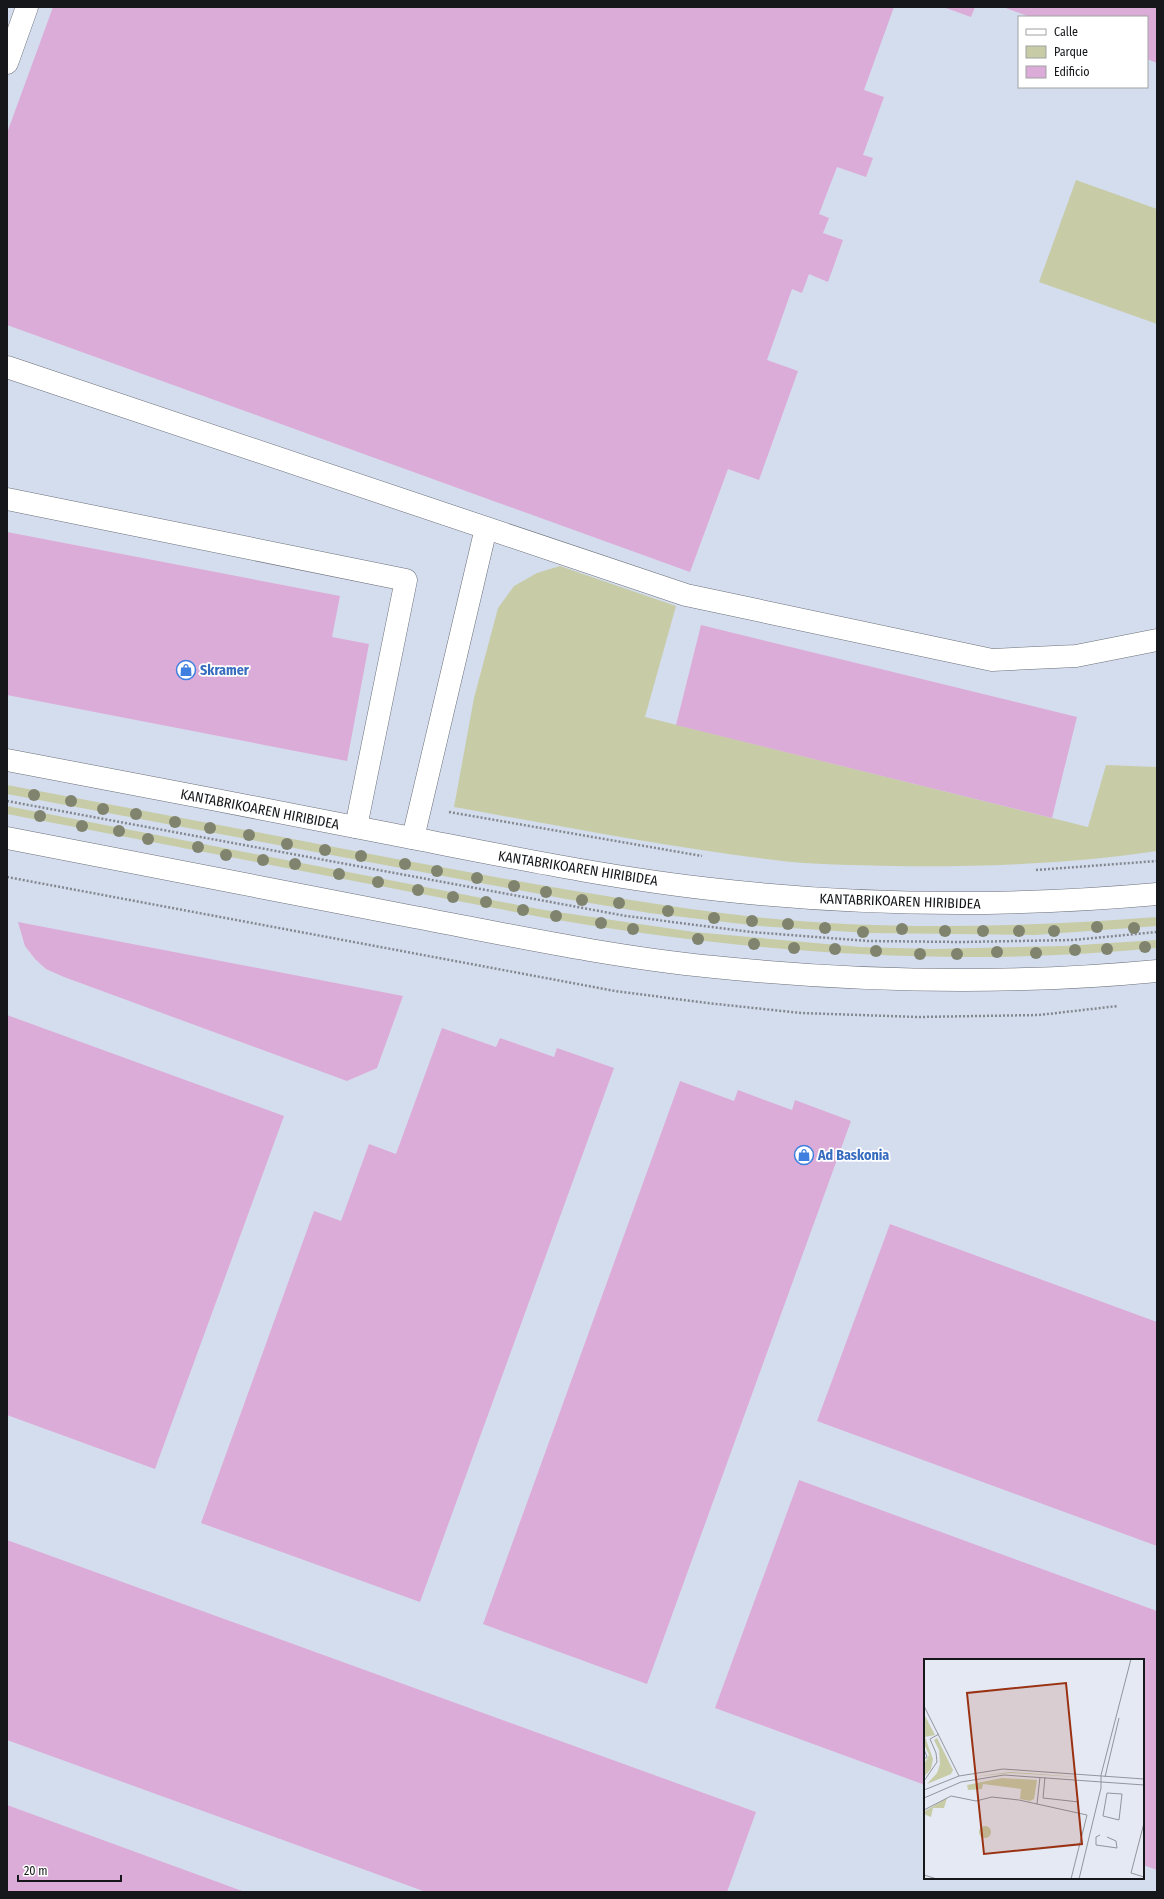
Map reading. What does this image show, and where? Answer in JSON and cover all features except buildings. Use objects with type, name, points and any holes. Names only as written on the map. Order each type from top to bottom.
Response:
[{"type":"main road","points":[[7,63],[27,7]]},
{"type":"main road","points":[[7,367],[686,595],[992,660],[1076,656],[1157,640]]},
{"type":"main road","points":[[7,500],[406,580],[356,827]]},
{"type":"main road","points":[[413,838],[486,528]]},
{"type":"main road","name":"KANTABRIKOAREN HIRIBIDEA","points":[[7,760],[567,868],[718,890],[836,900],[972,904],[1111,898],[1157,894]]},
{"type":"main road","points":[[7,838],[555,944],[711,967],[834,978],[951,981],[1127,974],[1157,971]]},
{"type":"path","points":[[421,807],[702,856]]},
{"type":"path","points":[[1028,870],[1157,861]]},
{"type":"shaded area","points":[[7,7],[1157,7],[1157,1892],[7,1892]]},
{"type":"green space","points":[[1076,180],[1157,209],[1157,324],[1039,282]]},
{"type":"green space","points":[[560,566],[676,606],[645,717],[1088,827],[1106,765],[1157,767],[1157,851],[1092,859],[1026,864],[894,866],[804,863],[734,855],[653,843],[454,807],[474,698],[498,608],[514,586],[537,573]]},
{"type":"green space","points":[[7,785],[527,883],[663,905],[755,917],[855,924],[956,926],[1057,923],[1157,917],[1157,926],[1035,935],[868,933],[759,926],[649,913],[566,899],[7,794]]},
{"type":"green space","points":[[7,806],[544,910],[694,932],[860,947],[932,949],[1064,946],[1157,940],[1157,948],[1080,954],[1004,957],[927,957],[851,954],[698,940],[546,918],[7,814]]},
{"type":"place","name":"Skramer","points":[[186,670]]},
{"type":"place","name":"Ad Baskonia","points":[[804,1155]]}]
